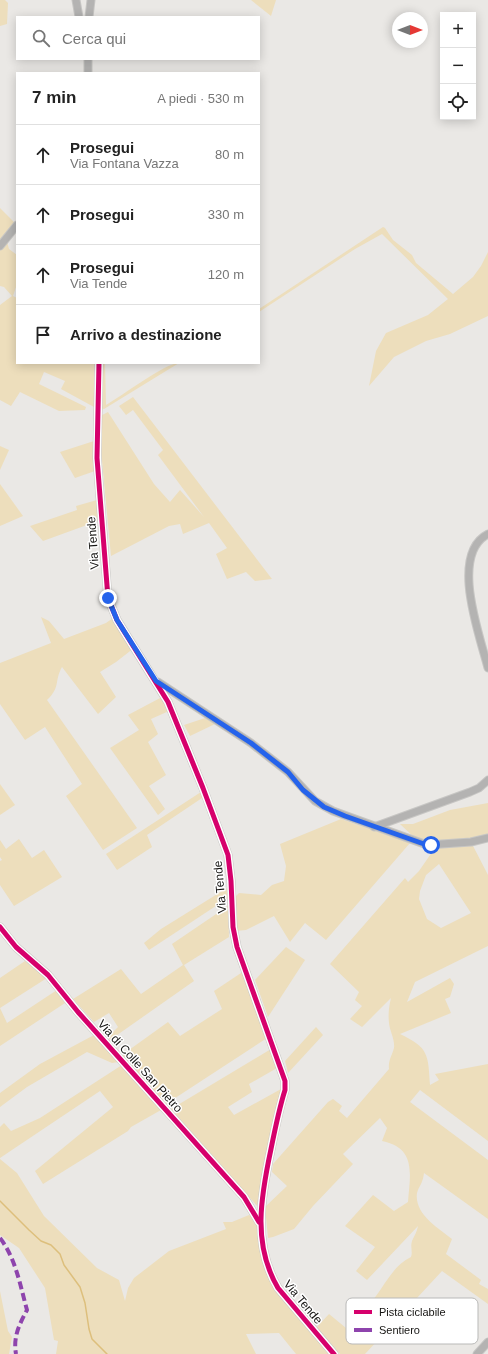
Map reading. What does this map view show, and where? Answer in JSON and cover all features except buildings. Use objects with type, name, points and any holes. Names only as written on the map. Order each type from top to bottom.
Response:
[{"type":"street","points":[[76,0],[79,16]]},
{"type":"street","points":[[89,16],[91,0]]},
{"type":"street","points":[[88,60],[88,72]]},
{"type":"street","points":[[0,246],[16,227]]},
{"type":"street","name":"Via Tende","points":[[100,364],[97,458],[108,598],[117,620],[156,681],[171,709],[228,855],[233,927],[237,947],[284,1075],[285,1090],[262,1189],[260,1224],[267,1264],[275,1283],[334,1354]]},
{"type":"street","points":[[488,534],[481,538],[475,545],[469,571],[471,602],[488,668]]},
{"type":"street","points":[[156,681],[251,743],[288,772],[315,801],[339,814],[428,845],[471,842],[488,838]]},
{"type":"street","points":[[374,827],[470,792],[479,788],[488,780]]},
{"type":"street","name":"Via di Colle San Pietro","points":[[0,927],[16,947],[48,974],[78,1012],[244,1197],[260,1224]]},
{"type":"street","points":[[477,1354],[488,1342]]},
{"type":"shaded area","points":[[0,0],[5,0],[8,3],[7,24],[0,26]]},
{"type":"shaded area","points":[[251,0],[276,0],[271,16]]},
{"type":"shaded area","points":[[0,208],[15,223],[5,234],[9,249],[16,254],[16,287],[13,296],[16,298],[16,364],[97,364],[94,407],[61,389],[65,381],[44,372],[39,384],[86,407],[85,410],[59,411],[20,392],[11,406],[0,400],[0,305],[12,296],[4,287],[0,286]]},
{"type":"shaded area","points":[[383,227],[393,240],[412,255],[416,263],[453,294],[473,277],[481,266],[488,252],[488,316],[450,334],[426,341],[394,357],[369,386],[376,351],[386,333],[428,315],[448,299],[382,234],[355,249],[260,311],[260,308]]},
{"type":"shaded area","points":[[102,364],[105,364],[106,405],[164,368],[172,364],[177,364],[104,409],[101,408]]},
{"type":"shaded area","points":[[133,397],[272,579],[255,581],[246,572],[227,579],[216,554],[227,548],[209,523],[183,534],[180,524],[169,526],[111,556],[101,450],[102,415],[108,412],[154,484],[170,502],[180,490],[204,517],[158,455],[163,450],[133,410],[126,415],[119,406]]},
{"type":"shaded area","points":[[94,441],[95,471],[75,478],[60,452]]},
{"type":"shaded area","points":[[0,446],[9,450],[0,470]]},
{"type":"shaded area","points":[[0,484],[23,516],[0,526]]},
{"type":"shaded area","points":[[97,500],[98,521],[43,541],[30,526],[77,510],[76,506]]},
{"type":"shaded area","points":[[41,617],[49,621],[64,639],[106,623],[113,618],[134,648],[100,672],[116,697],[98,714],[62,667],[58,676],[56,688],[47,700],[137,828],[103,850],[66,796],[82,784],[45,727],[25,740],[0,704],[0,663],[51,643]]},
{"type":"shaded area","points":[[162,697],[169,711],[151,719],[158,734],[148,742],[166,775],[149,786],[165,809],[158,815],[110,748],[139,730],[128,715]]},
{"type":"shaded area","points":[[205,718],[215,724],[190,736],[184,725]]},
{"type":"shaded area","points":[[0,784],[15,805],[0,815]]},
{"type":"shaded area","points":[[201,792],[202,798],[147,835],[152,847],[117,870],[106,854]]},
{"type":"shaded area","points":[[488,803],[488,838],[471,842],[488,875],[488,946],[415,982],[407,1002],[450,978],[454,984],[450,997],[445,999],[451,1013],[400,1034],[417,1044],[425,1053],[429,1066],[430,1085],[439,1080],[435,1074],[488,1064],[488,1141],[420,1090],[410,1102],[488,1160],[488,1219],[424,1173],[417,1193],[417,1201],[419,1208],[428,1220],[452,1239],[446,1254],[481,1280],[479,1284],[488,1289],[488,1304],[442,1271],[417,1298],[375,1298],[395,1269],[411,1257],[411,1243],[418,1226],[367,1280],[356,1271],[375,1247],[345,1226],[373,1195],[394,1211],[408,1202],[410,1182],[409,1164],[406,1156],[401,1150],[382,1141],[387,1128],[380,1118],[343,1154],[353,1164],[313,1206],[294,1229],[268,1238],[265,1207],[287,1186],[272,1172],[273,1164],[328,1102],[333,1099],[342,1106],[339,1111],[347,1118],[389,1069],[389,1063],[394,1048],[389,1020],[391,998],[362,1027],[350,1019],[362,1006],[355,1000],[359,992],[330,964],[405,878],[408,882],[419,871],[437,845],[418,841],[400,824],[413,824],[450,810]],"holes":[[[439,864],[471,913],[441,928],[427,919],[419,899],[420,891],[426,875]]]},
{"type":"shaded area","points":[[341,819],[410,843],[326,940],[305,923],[290,942],[274,916],[246,930],[236,931],[236,896],[239,893],[261,895],[272,885],[284,881],[286,866],[280,844]]},
{"type":"shaded area","points":[[19,839],[32,858],[44,850],[62,877],[14,906],[0,885],[0,861],[2,860],[0,857],[0,840],[6,849]]},
{"type":"shaded area","points":[[227,888],[228,898],[149,950],[144,943],[161,929]]},
{"type":"shaded area","points":[[228,906],[229,937],[184,965],[194,981],[110,1040],[108,1037],[118,1027],[109,1013],[94,1022],[73,999],[121,969],[141,994],[183,965],[172,944]]},
{"type":"shaded area","points":[[286,947],[305,960],[268,1017],[255,980]]},
{"type":"shaded area","points":[[25,961],[47,978],[0,1008],[0,978]]},
{"type":"shaded area","points":[[244,971],[267,1038],[166,1104],[122,1055],[168,1022],[180,1036],[222,1009],[214,991]]},
{"type":"shaded area","points":[[57,990],[65,1003],[0,1046],[0,1008],[7,1023]]},
{"type":"shaded area","points":[[316,1027],[323,1035],[288,1073],[285,1061]]},
{"type":"shaded area","points":[[94,1035],[119,1062],[112,1063],[87,1052],[27,1087],[0,1107],[0,1093],[40,1064]]},
{"type":"shaded area","points":[[271,1049],[277,1068],[249,1084],[252,1092],[228,1107],[234,1115],[281,1089],[257,1206],[171,1109]]},
{"type":"shaded area","points":[[122,1065],[161,1110],[131,1127],[128,1131],[43,1184],[35,1171],[113,1107],[100,1091],[0,1158],[0,1127],[4,1123],[11,1131],[40,1118]]},
{"type":"shaded area","points":[[0,1159],[17,1173],[44,1216],[97,1268],[119,1280],[125,1301],[128,1288],[134,1278],[169,1251],[226,1229],[223,1222],[232,1222],[249,1215],[254,1218],[259,1227],[270,1279],[332,1354],[296,1354],[279,1333],[246,1334],[256,1354],[56,1354],[58,1341],[54,1340],[45,1288],[19,1248],[0,1235]]},
{"type":"shaded area","points":[[0,1291],[8,1331],[12,1337],[9,1354],[0,1354]]},
{"type":"shaded area","points":[[329,1314],[346,1328],[346,1344],[374,1344],[365,1354],[340,1354],[316,1328]]},
{"type":"waterway","points":[[0,1201],[41,1241],[51,1245],[60,1254],[64,1265],[80,1287],[85,1303],[92,1339],[107,1354]]},
{"type":"marked path","points":[[0,1238],[14,1263],[27,1310],[17,1331],[15,1342],[16,1354]]},
{"type":"cycle path","points":[[99,364],[97,458],[108,598],[117,620],[168,702],[228,855],[233,927],[237,947],[285,1081],[285,1090],[264,1184],[261,1220],[265,1254],[270,1271],[278,1288],[334,1354]]},
{"type":"cycle path","points":[[0,927],[16,947],[48,975],[78,1012],[244,1197],[259,1222]]},
{"type":"route","points":[[108,598],[117,620],[156,681],[251,743],[288,772],[303,790],[324,807],[345,816],[424,844],[431,845]]}]
